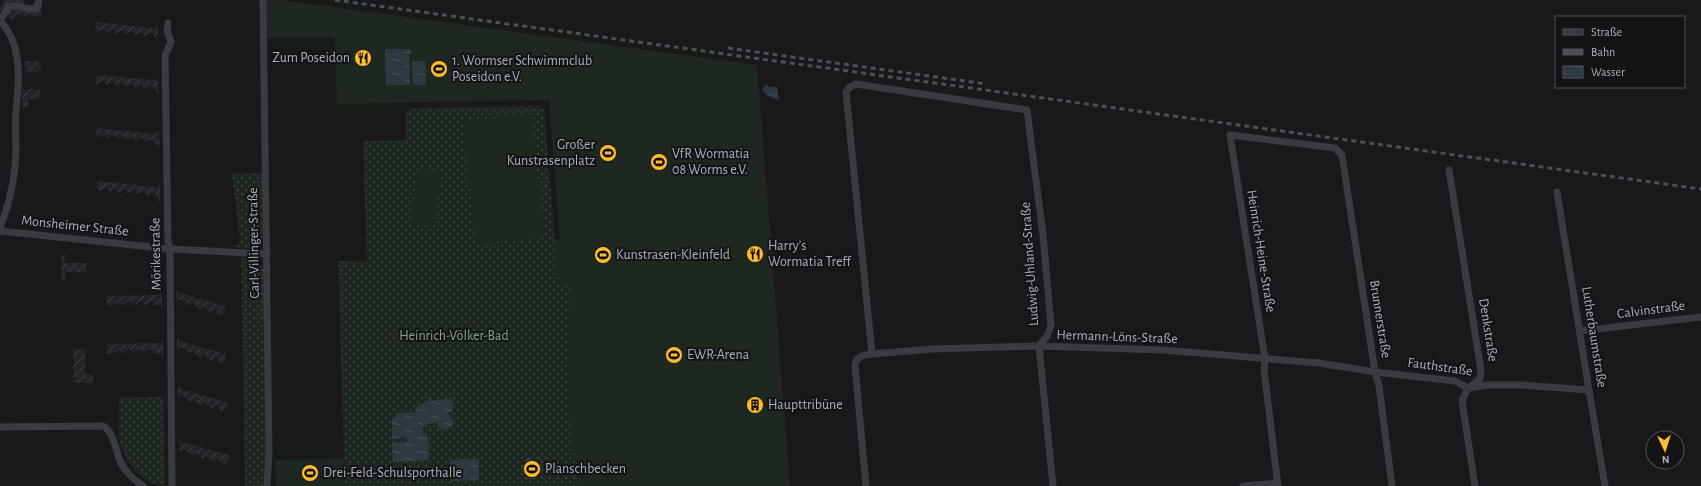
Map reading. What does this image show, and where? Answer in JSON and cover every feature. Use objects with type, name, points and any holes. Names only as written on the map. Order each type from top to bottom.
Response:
[{"type":"street","points":[[0,228],[6,212],[16,155],[16,109],[18,99],[16,52],[9,32],[0,20],[9,7],[18,5],[27,9],[35,9],[38,6],[39,0]]},
{"type":"street","name":"Carl-Villinger-Straße","points":[[263,0],[270,453],[267,486]]},
{"type":"street","name":"Mörikestraße","points":[[168,23],[167,32],[171,42],[165,56],[168,241],[170,249],[172,486]]},
{"type":"street","name":"Ludwig-Uhland-Straße","points":[[872,354],[846,92],[853,85],[860,84],[1027,110],[1043,235],[1051,324],[1046,336],[1039,346],[1053,486]]},
{"type":"street","name":"Heinrich-Heine-Straße","points":[[1278,484],[1264,370],[1265,359],[1230,135],[1335,148],[1342,155]]},
{"type":"street","name":"Brunnerstraße","points":[[1342,155],[1375,372],[1379,386],[1392,486]]},
{"type":"street","name":"Denkstraße","points":[[1449,170],[1481,370],[1480,379],[1468,388],[1462,401],[1475,486]]},
{"type":"street","name":"Lutherbaumstraße","points":[[1557,192],[1580,331],[1588,390],[1606,486]]},
{"type":"street","name":"Monsheimer Straße","points":[[0,231],[170,249],[267,254]]},
{"type":"street","name":"Calvinstraße","points":[[1580,331],[1701,317]]},
{"type":"street","name":"Hermann-Löns-Straße","points":[[872,354],[932,349],[1039,346],[1163,350],[1265,359]]},
{"type":"street","points":[[866,486],[855,366],[856,361],[860,356],[872,354]]},
{"type":"street","name":"Fauthstraße","points":[[1265,359],[1319,363],[1375,372],[1455,381],[1468,388],[1488,384],[1588,390]]},
{"type":"street","points":[[0,427],[103,426],[109,431],[122,465],[131,476],[143,486]]},
{"type":"street","points":[[1243,486],[1278,484]]},
{"type":"shaded area","points":[[4,0],[24,0],[24,5],[33,5],[33,2],[41,0],[41,16],[15,15],[14,19],[12,19],[0,10]]},
{"type":"shaded area","points":[[97,22],[153,28],[156,27],[158,23],[158,41],[152,33],[144,36],[142,32],[134,35],[133,31],[125,34],[123,30],[115,34],[114,29],[106,33],[104,29],[96,32],[95,27]]},
{"type":"shaded area","points":[[25,61],[38,61],[41,64],[41,68],[38,72],[25,72]]},
{"type":"shaded area","points":[[97,75],[154,80],[157,80],[158,76],[159,95],[152,86],[144,89],[142,85],[135,88],[133,84],[125,87],[124,83],[116,86],[114,82],[106,85],[104,81],[97,85],[95,80]]},
{"type":"shaded area","points":[[22,89],[40,89],[40,99],[28,99],[28,107],[22,107]]},
{"type":"shaded area","points":[[97,128],[154,134],[159,130],[160,148],[152,139],[145,142],[143,138],[135,141],[133,137],[126,140],[124,136],[116,139],[114,135],[107,139],[105,135],[97,138],[95,133]]},
{"type":"shaded area","points":[[98,181],[156,187],[160,183],[160,202],[154,192],[147,196],[145,191],[137,194],[135,190],[128,194],[126,190],[118,193],[116,189],[109,192],[107,188],[99,191],[97,187]]},
{"type":"shaded area","points":[[61,255],[65,255],[65,263],[87,263],[87,272],[65,272],[65,280],[61,280]]},
{"type":"shaded area","points":[[176,289],[179,293],[225,306],[225,312],[221,316],[214,310],[211,313],[203,306],[200,310],[193,303],[190,306],[182,300],[178,300],[177,303]]},
{"type":"shaded area","points":[[162,291],[162,309],[160,305],[154,305],[152,301],[143,306],[141,301],[132,306],[130,301],[121,306],[119,302],[112,306],[107,306],[106,296],[159,295]]},
{"type":"shaded area","points":[[177,336],[180,341],[225,354],[226,360],[222,364],[215,357],[211,361],[204,354],[200,358],[193,351],[190,354],[184,348],[179,348],[177,350]]},
{"type":"shaded area","points":[[163,340],[163,357],[161,354],[154,353],[151,349],[143,353],[140,349],[132,354],[130,349],[121,354],[119,350],[112,354],[107,354],[107,344],[160,343]]},
{"type":"shaded area","points":[[73,349],[85,349],[85,374],[93,375],[93,383],[73,383]]},
{"type":"shaded area","points":[[178,385],[181,389],[226,402],[229,405],[222,412],[216,405],[212,409],[205,402],[201,406],[194,400],[191,403],[183,396],[179,397],[178,400]]},
{"type":"shaded area","points":[[179,438],[182,442],[228,455],[231,458],[224,465],[218,459],[214,462],[206,456],[203,459],[196,453],[193,456],[183,449],[181,450],[180,454]]},
{"type":"green space","points":[[267,0],[281,0],[757,65],[790,486],[579,486],[575,466],[567,389],[571,284],[558,282],[555,240],[560,239],[549,100],[337,104],[335,38],[267,38]]},
{"type":"green space","name":"Heinrich-Völker-Bad","points":[[538,106],[544,110],[555,240],[560,240],[560,236],[662,228],[598,486],[345,486],[338,261],[367,262],[363,143],[367,141],[406,140],[406,113],[411,108]]},
{"type":"green space","points":[[531,114],[544,237],[476,244],[463,121]]},
{"type":"green space","points":[[419,169],[441,172],[433,227],[410,223]]},
{"type":"green space","points":[[262,173],[262,245],[257,249],[234,247],[238,245],[240,240],[232,174]]},
{"type":"green space","points":[[241,258],[256,260],[261,264],[264,271],[266,452],[263,486],[245,486]]},
{"type":"green space","points":[[163,397],[164,486],[149,482],[130,464],[122,449],[119,426],[119,398]]},
{"type":"green space","name":"Drei-Feld-Schulsporthalle","points":[[344,458],[345,486],[276,486],[275,460]]},
{"type":"water","points":[[385,49],[411,49],[411,54],[409,54],[410,85],[386,85]]},
{"type":"water","points":[[412,61],[425,61],[426,85],[413,85]]},
{"type":"water","points":[[766,84],[770,87],[777,87],[779,100],[764,93],[763,89]]},
{"type":"water","points":[[431,398],[434,401],[452,399],[453,411],[448,413],[453,420],[452,426],[445,430],[439,428],[437,423],[426,424],[423,426],[423,434],[428,436],[429,460],[393,462],[392,443],[406,442],[408,439],[405,436],[392,439],[392,427],[397,425],[392,425],[392,419],[398,413],[416,412],[415,408]]},
{"type":"water","name":"Planschbecken","points":[[529,457],[532,459],[532,465],[537,462],[542,465],[542,471],[536,474],[536,477],[533,479],[529,478],[529,475],[522,472],[522,466],[525,464],[525,460]]},
{"type":"water","points":[[479,459],[479,480],[451,481],[450,460]]},
{"type":"railway","points":[[335,0],[1701,189]]},
{"type":"railway","points":[[728,48],[986,84]]},
{"type":"place","name":"Zum Poseidon","points":[[363,58]]},
{"type":"place","name":"1. Wormser Schwimmclub Poseidon e.V.","points":[[439,69]]},
{"type":"place","name":"Großer Kunstrasenplatz","points":[[608,153]]},
{"type":"place","name":"VfR Wormatia 08 Worms e.V.","points":[[659,162]]},
{"type":"place","name":"Harry’s Wormatia Treff","points":[[755,254]]},
{"type":"place","name":"Kunstrasen-Kleinfeld","points":[[603,255]]},
{"type":"place","name":"EWR-Arena","points":[[674,355]]},
{"type":"place","name":"Haupttribüne","points":[[755,405]]},
{"type":"place","name":"Planschbecken","points":[[532,469]]},
{"type":"place","name":"Drei-Feld-Schulsporthalle","points":[[310,473]]}]
